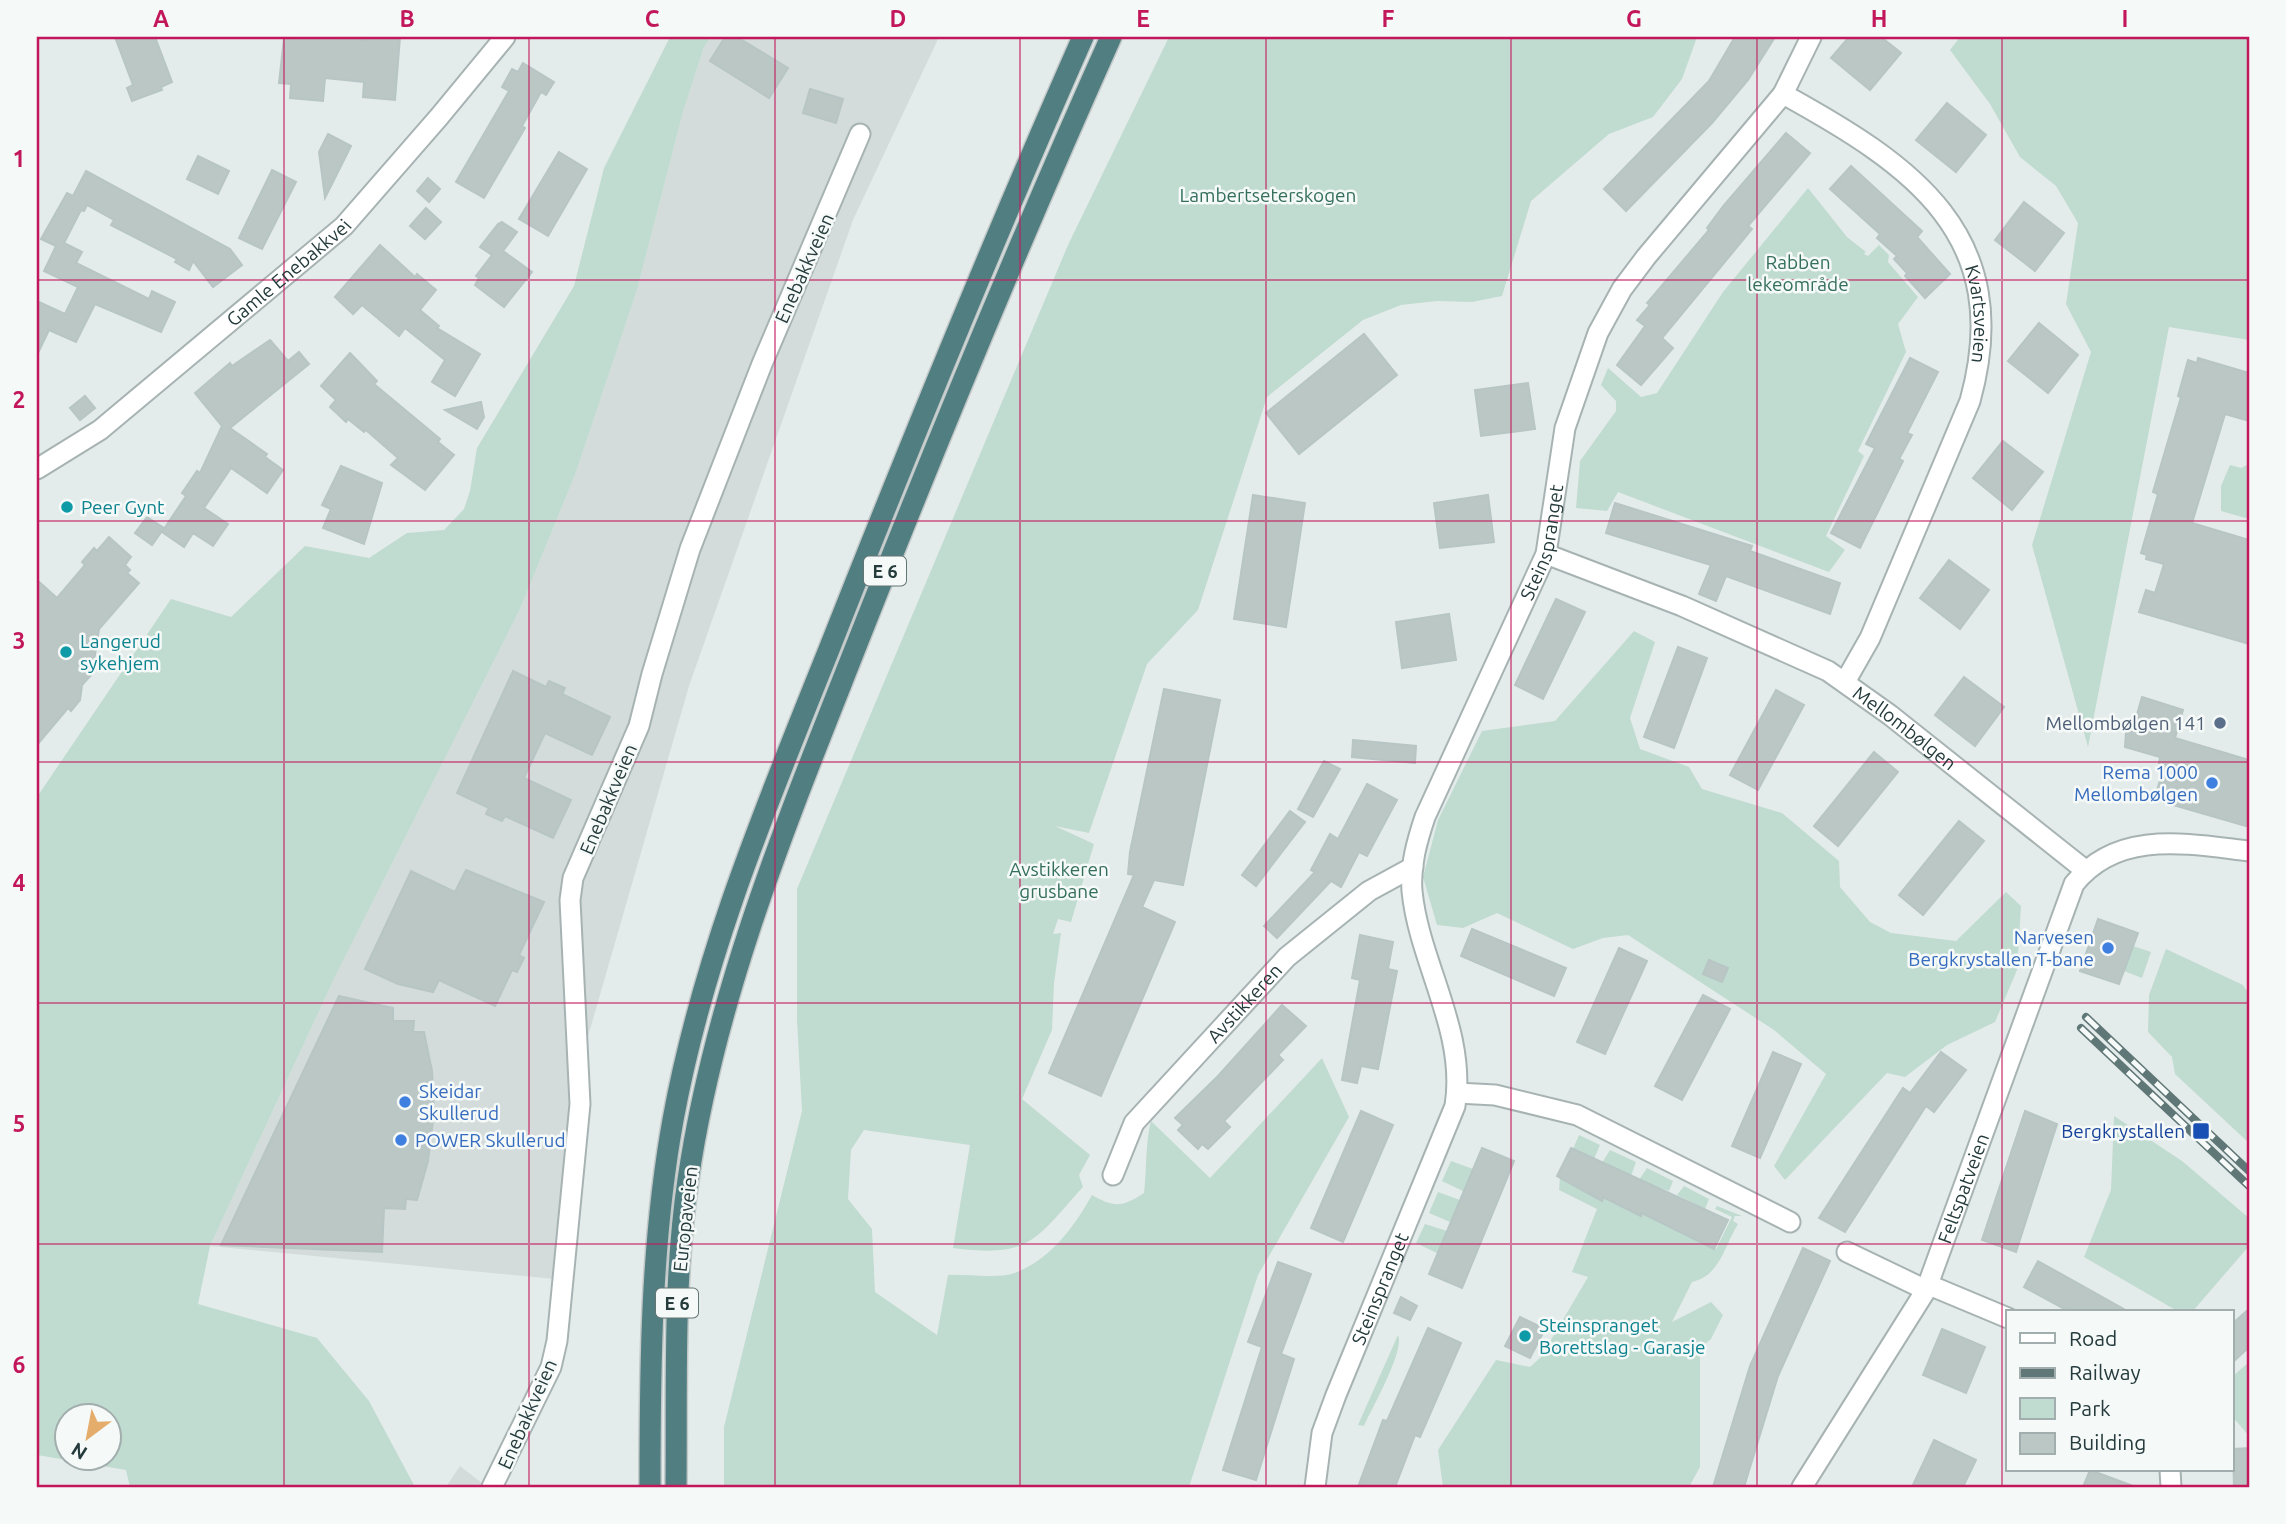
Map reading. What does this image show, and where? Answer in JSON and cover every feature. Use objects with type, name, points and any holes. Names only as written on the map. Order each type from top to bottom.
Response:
[{"type":"highway","name":"Europaveien","points":[[650,1487],[651,1322],[664,1178],[694,1024],[734,892],[861,566],[987,257],[1083,37]]},
{"type":"highway","name":"Europaveien","points":[[676,1487],[678,1288],[687,1182],[698,1120],[734,970],[782,836],[971,360],[1111,37]]},
{"type":"street","name":"Gamle Enebakkvei","points":[[37,469],[100,430],[344,226],[505,37]]},
{"type":"street","name":"Steinspranget","points":[[1315,1487],[1322,1433],[1331,1408],[1431,1169],[1457,1093],[1455,1063],[1446,1016],[1412,891],[1413,853],[1424,817],[1546,554],[1565,428],[1598,332],[1622,289],[1646,257],[1738,144],[1783,94],[1811,37]]},
{"type":"street","name":"Kvartsveien","points":[[1783,94],[1896,164],[1940,206],[1969,258],[1976,279],[1982,319],[1980,361],[1970,401],[1870,638],[1846,682]]},
{"type":"street","name":"Enebakkveien","points":[[492,1487],[551,1367],[557,1340],[580,1104],[570,901],[573,878],[639,726],[690,549],[757,376],[860,134]]},
{"type":"street","name":"Mellombølgen","points":[[1546,554],[1613,578],[1760,639],[1846,682],[2085,870]]},
{"type":"street","points":[[2085,870],[2123,848],[2161,842],[2249,851]]},
{"type":"street","name":"Avstikkeren","points":[[1113,1175],[1134,1123],[1287,957],[1369,891],[1413,867]]},
{"type":"street","name":"Feltspatveien","points":[[1802,1487],[1927,1287],[2064,905],[2085,870]]},
{"type":"street","points":[[1457,1093],[1495,1095],[1577,1115],[1790,1222]]},
{"type":"street","points":[[1847,1252],[2006,1317]]},
{"type":"shaded area","points":[[711,37],[939,37],[853,220],[689,686],[587,1040],[565,1280],[210,1246],[333,981],[520,609],[575,475],[637,290],[683,112],[704,47]]},
{"type":"shaded area","points":[[460,1466],[487,1487],[446,1487]]},
{"type":"green space","points":[[670,37],[711,37],[704,47],[683,112],[637,290],[575,475],[520,609],[333,981],[210,1246],[198,1304],[317,1338],[369,1401],[415,1487],[130,1487],[126,1470],[122,1469],[122,1402],[52,1402],[52,1458],[37,1455],[37,797],[171,599],[231,617],[305,546],[369,558],[407,533],[444,530],[464,509],[470,491],[477,448],[574,286],[604,168]]},
{"type":"green space","name":"Lambertseterskogen","points":[[1169,37],[1697,37],[1682,79],[1653,117],[1609,134],[1531,201],[1502,296],[1472,302],[1437,301],[1401,305],[1363,320],[1267,397],[1198,610],[1147,664],[1089,833],[1055,826],[1094,844],[1071,922],[1058,919],[1053,934],[1061,933],[1054,983],[1052,1030],[1022,1099],[1090,1155],[1079,1175],[1083,1187],[1041,1233],[1028,1241],[999,1250],[953,1248],[970,1145],[864,1130],[851,1150],[848,1199],[872,1229],[875,1292],[937,1335],[948,1275],[991,1276],[1015,1273],[1040,1259],[1060,1241],[1092,1195],[1118,1204],[1144,1193],[1151,1121],[1210,1178],[1322,1058],[1349,1117],[1258,1275],[1189,1487],[724,1487],[724,1427],[802,1111],[797,1020],[797,889],[1068,245]]},
{"type":"green space","points":[[1960,37],[2249,37],[2249,340],[2169,327],[2088,747],[2032,545],[2091,352],[2066,304],[2078,223],[2056,186],[2020,157],[1990,104],[1950,50]]},
{"type":"green space","name":"Rabben lekeområde","points":[[1808,188],[1847,237],[1866,252],[1864,254],[1868,256],[1879,245],[1889,255],[1888,262],[1918,297],[1898,324],[1906,352],[1858,451],[1864,456],[1826,536],[1845,550],[1829,572],[1618,492],[1607,511],[1576,508],[1580,461],[1616,411],[1616,401],[1601,385],[1608,368],[1641,397],[1657,393],[1723,292]]},
{"type":"green space","points":[[2249,464],[2249,519],[2221,511],[2221,486],[2230,465],[2241,468]]},
{"type":"green space","points":[[1634,631],[1655,642],[1630,718],[1640,749],[1689,767],[1702,789],[1782,813],[1839,861],[1840,887],[1870,922],[1891,933],[1956,941],[2006,892],[2021,906],[2017,970],[1995,1022],[1947,1045],[1905,1077],[1887,1073],[1785,1180],[1774,1166],[1826,1074],[1774,1030],[1628,935],[1603,938],[1573,949],[1497,913],[1463,928],[1437,925],[1423,877],[1438,820],[1482,731],[1555,721]]},
{"type":"green space","points":[[2133,946],[2151,952],[2142,978],[2124,971]]},
{"type":"green space","points":[[2166,949],[2243,985],[2249,994],[2249,1143],[2175,1074],[2172,1057],[2148,1032],[2149,995]]},
{"type":"green space","points":[[2114,1116],[2182,1161],[2249,1218],[2249,1246],[2194,1310],[2176,1310],[2084,1257],[2111,1190]]},
{"type":"green space","points":[[1579,1135],[1600,1145],[1594,1159],[1573,1149]]},
{"type":"green space","points":[[1610,1150],[1636,1162],[1631,1176],[1602,1163]]},
{"type":"green space","points":[[1451,1161],[1473,1169],[1463,1191],[1442,1181]]},
{"type":"green space","points":[[1647,1168],[1673,1181],[1669,1191],[1639,1180]]},
{"type":"green space","points":[[1560,1177],[1602,1200],[1603,1197],[1640,1215],[1642,1213],[1716,1249],[1732,1217],[1715,1209],[1717,1206],[1742,1216],[1735,1216],[1733,1221],[1738,1224],[1721,1259],[1709,1273],[1692,1282],[1672,1322],[1711,1302],[1723,1315],[1711,1339],[1700,1348],[1700,1467],[1689,1487],[1443,1487],[1438,1450],[1496,1360],[1530,1367],[1541,1357],[1588,1277],[1572,1272],[1597,1209],[1559,1190]]},
{"type":"green space","points":[[1684,1186],[1709,1199],[1705,1209],[1677,1195]]},
{"type":"green space","points":[[1438,1192],[1460,1200],[1450,1222],[1429,1213]]},
{"type":"green space","points":[[1425,1224],[1447,1231],[1437,1253],[1416,1243]]},
{"type":"green space","points":[[1398,1335],[1397,1353],[1387,1380],[1364,1426],[1358,1425]]},
{"type":"green space","points":[[2249,1362],[2249,1436],[2234,1418],[2234,1375]]},
{"type":"building","points":[[115,37],[155,37],[172,82],[161,87],[162,90],[132,101],[127,88],[133,85]]},
{"type":"building","points":[[367,37],[400,37],[395,100],[363,97],[364,82],[325,78],[323,101],[290,98],[291,84],[279,83],[284,38],[367,40]]},
{"type":"building","points":[[725,37],[737,37],[788,68],[769,98],[710,61]]},
{"type":"building","points":[[1735,37],[1775,37],[1748,80],[1712,123],[1626,211],[1604,189],[1709,81]]},
{"type":"building","points":[[1849,37],[1881,37],[1901,53],[1870,90],[1831,58]]},
{"type":"building","points":[[523,63],[554,82],[546,95],[541,92],[522,126],[525,128],[484,198],[456,182],[509,91],[502,87],[512,69],[518,72]]},
{"type":"building","points":[[810,89],[843,99],[836,123],[803,113]]},
{"type":"building","points":[[1947,103],[1986,135],[1956,172],[1916,140]]},
{"type":"building","points":[[1786,133],[1810,153],[1748,226],[1752,229],[1662,338],[1673,348],[1641,385],[1617,365],[1645,326],[1637,320],[1650,305],[1647,303],[1709,230],[1707,228],[1724,205]]},
{"type":"building","points":[[328,134],[351,146],[325,198],[319,152]]},
{"type":"building","points":[[559,152],[587,169],[548,236],[519,219]]},
{"type":"building","points":[[198,156],[229,171],[218,194],[187,179]]},
{"type":"building","points":[[1851,166],[1922,231],[1917,237],[1950,274],[1925,298],[1905,276],[1907,273],[1894,259],[1897,256],[1877,238],[1880,234],[1830,189]]},
{"type":"building","points":[[272,170],[296,182],[262,249],[239,238]]},
{"type":"building","points":[[86,171],[230,249],[242,265],[213,287],[193,261],[189,270],[175,262],[177,259],[111,225],[114,220],[87,205],[84,211],[81,210],[64,243],[82,252],[76,263],[149,299],[152,291],[175,302],[161,332],[95,304],[76,342],[49,330],[37,355],[37,301],[65,314],[78,287],[44,271],[56,246],[41,239],[67,193],[73,196]]},
{"type":"building","points":[[428,178],[440,189],[429,202],[417,191]]},
{"type":"building","points":[[2024,202],[2064,233],[2035,271],[1995,240]]},
{"type":"building","points":[[426,208],[441,222],[425,239],[410,226]]},
{"type":"building","points":[[502,222],[517,232],[503,251],[532,272],[504,307],[475,285],[479,278],[476,276],[492,255],[480,247]]},
{"type":"building","points":[[380,245],[415,277],[417,274],[436,290],[420,310],[439,326],[437,328],[480,354],[455,396],[432,382],[445,360],[405,328],[399,336],[362,305],[353,314],[335,297]]},
{"type":"building","points":[[2039,323],[2078,355],[2048,393],[2008,361]]},
{"type":"building","points":[[1364,334],[1397,375],[1299,454],[1266,413]]},
{"type":"building","points":[[270,340],[288,361],[299,352],[309,364],[230,428],[267,454],[265,457],[283,470],[267,493],[231,468],[204,508],[228,524],[213,546],[193,533],[184,547],[162,532],[186,496],[182,493],[197,471],[200,473],[222,426],[195,393],[230,363],[232,366]]},
{"type":"building","points":[[350,353],[377,381],[374,384],[440,439],[438,442],[454,455],[425,490],[391,465],[398,458],[366,430],[364,432],[348,419],[346,422],[330,407],[336,400],[321,386]]},
{"type":"building","points":[[1910,358],[1938,372],[1907,433],[1912,435],[1899,459],[1903,461],[1860,548],[1831,533],[1875,448],[1866,444]]},
{"type":"building","points":[[2198,358],[2249,373],[2249,421],[2225,414],[2192,523],[2249,540],[2249,644],[2139,612],[2146,590],[2155,593],[2164,564],[2146,559],[2147,555],[2141,553],[2158,494],[2153,492],[2181,397],[2178,396],[2188,360],[2197,363]]},
{"type":"building","points":[[1528,383],[1535,429],[1481,436],[1475,390]]},
{"type":"building","points":[[85,396],[95,408],[80,420],[70,408]]},
{"type":"building","points":[[481,402],[484,417],[477,429],[445,410]]},
{"type":"building","points":[[2003,441],[2043,472],[2012,510],[1973,478]]},
{"type":"building","points":[[341,466],[382,483],[364,544],[323,528],[331,509],[322,505]]},
{"type":"building","points":[[1253,495],[1305,503],[1286,627],[1234,619]]},
{"type":"building","points":[[1488,495],[1494,542],[1440,548],[1434,503]]},
{"type":"building","points":[[1615,503],[1752,546],[1750,551],[1840,583],[1830,614],[1726,576],[1716,601],[1699,594],[1711,565],[1606,533]]},
{"type":"building","points":[[147,517],[164,528],[152,545],[135,533]]},
{"type":"building","name":"Langerud sykehjem","points":[[109,537],[131,557],[125,565],[130,570],[127,573],[139,583],[99,629],[92,674],[82,685],[80,700],[71,711],[68,708],[37,745],[37,580],[57,598],[85,565],[82,562],[94,548],[97,551]]},
{"type":"building","points":[[1949,560],[1989,590],[1960,629],[1920,598]]},
{"type":"building","points":[[1556,599],[1585,612],[1543,699],[1515,685]]},
{"type":"building","points":[[1449,614],[1456,660],[1402,668],[1396,622]]},
{"type":"building","points":[[1678,647],[1707,658],[1674,748],[1644,737]]},
{"type":"building","points":[[513,671],[546,687],[549,681],[565,688],[562,694],[610,717],[592,755],[545,733],[524,778],[571,800],[553,838],[505,816],[502,821],[486,814],[489,808],[457,793]]},
{"type":"building","points":[[1964,677],[2004,707],[1975,746],[1935,715]]},
{"type":"building","points":[[1164,689],[1220,700],[1183,885],[1154,880],[1142,907],[1175,922],[1101,1096],[1049,1073],[1134,875],[1128,874],[1130,852]]},
{"type":"building","points":[[1776,690],[1804,705],[1758,790],[1730,775]]},
{"type":"building","points":[[2142,697],[2183,710],[2175,738],[2249,760],[2249,827],[2163,802],[2166,792],[2157,790],[2165,765],[2159,763],[2160,757],[2125,747],[2126,732],[2132,732]]},
{"type":"building","points":[[1353,740],[1416,746],[1415,763],[1352,757]]},
{"type":"building","points":[[1874,752],[1898,772],[1838,846],[1814,826]]},
{"type":"building","points":[[1324,761],[1340,769],[1313,817],[1298,809]]},
{"type":"building","points":[[1367,784],[1397,800],[1367,856],[1359,852],[1341,887],[1331,881],[1277,938],[1264,926],[1315,872],[1311,870],[1330,834],[1338,839]]},
{"type":"building","points":[[1290,811],[1305,822],[1256,886],[1242,875]]},
{"type":"building","points":[[1959,821],[1984,841],[1923,915],[1899,895]]},
{"type":"building","points":[[466,870],[544,902],[519,955],[524,958],[517,972],[512,970],[495,1006],[439,980],[433,992],[398,984],[365,969],[411,871],[455,892]]},
{"type":"building","points":[[2098,919],[2138,933],[2119,984],[2080,971]]},
{"type":"building","points":[[1472,929],[1566,968],[1554,996],[1461,956]]},
{"type":"building","points":[[1360,935],[1393,942],[1388,969],[1397,971],[1378,1069],[1361,1066],[1357,1083],[1342,1080],[1360,980],[1352,978]]},
{"type":"building","points":[[1619,948],[1647,961],[1605,1054],[1577,1042]]},
{"type":"building","points":[[1709,960],[1728,968],[1722,982],[1703,974]]},
{"type":"building","points":[[1703,995],[1730,1009],[1682,1100],[1655,1086]]},
{"type":"building","points":[[339,996],[393,1008],[393,1021],[414,1021],[413,1032],[424,1032],[432,1071],[434,1112],[428,1161],[417,1200],[406,1199],[405,1209],[384,1208],[382,1252],[221,1245]]},
{"type":"building","points":[[1282,1005],[1306,1026],[1278,1055],[1283,1060],[1224,1121],[1230,1127],[1208,1149],[1202,1144],[1198,1149],[1178,1130],[1183,1125],[1175,1118],[1218,1076]]},
{"type":"building","points":[[1773,1052],[1801,1064],[1760,1158],[1732,1146]]},
{"type":"building","points":[[1941,1052],[1966,1070],[1934,1112],[1926,1106],[1845,1232],[1819,1218],[1903,1088],[1910,1093]]},
{"type":"building","points":[[1361,1111],[1393,1125],[1343,1242],[1311,1228]]},
{"type":"building","points":[[2025,1111],[2057,1124],[2016,1252],[1982,1240]]},
{"type":"building","points":[[1482,1148],[1514,1161],[1462,1288],[1429,1274]]},
{"type":"building","points":[[1571,1148],[1728,1220],[1714,1249],[1642,1213],[1641,1216],[1603,1197],[1602,1201],[1557,1176]]},
{"type":"building","points":[[1803,1248],[1830,1261],[1778,1376],[1744,1487],[1713,1487],[1750,1366]]},
{"type":"building","points":[[2038,1261],[2125,1310],[2066,1310],[2024,1287]]},
{"type":"building","points":[[1278,1262],[1311,1274],[1281,1354],[1294,1359],[1256,1480],[1223,1470],[1262,1347],[1248,1342]]},
{"type":"building","points":[[1401,1297],[1417,1306],[1410,1320],[1394,1313]]},
{"type":"building","points":[[2249,1309],[2249,1347],[2234,1361],[2234,1322]]},
{"type":"building","name":"Steinspranget Borettslag - Garasje","points":[[1520,1317],[1545,1329],[1530,1358],[1505,1346]]},
{"type":"building","points":[[1428,1328],[1461,1343],[1420,1437],[1415,1435],[1395,1487],[1358,1487],[1383,1420],[1387,1421]]},
{"type":"building","points":[[1942,1329],[1985,1347],[1966,1393],[1923,1375]]},
{"type":"building","points":[[1934,1440],[1976,1460],[1963,1487],[1912,1487]]},
{"type":"building","points":[[2249,1448],[2249,1487],[2234,1487],[2234,1449]]},
{"type":"building","points":[[2089,1472],[2133,1486],[2132,1487],[2083,1487]]},
{"type":"railway","points":[[2086,1017],[2249,1171]]},
{"type":"railway","points":[[2081,1028],[2249,1186]]},
{"type":"place","name":"Peer Gynt","points":[[67,507]]},
{"type":"place","name":"Langerud sykehjem","points":[[66,652]]},
{"type":"place","name":"Mellombølgen 141","points":[[2220,723]]},
{"type":"place","name":"Rema 1000 Mellombølgen","points":[[2212,783]]},
{"type":"place","name":"Narvesen Bergkrystallen T-bane","points":[[2108,948]]},
{"type":"place","name":"Skeidar Skullerud","points":[[405,1102]]},
{"type":"place","name":"Bergkrystallen","points":[[2201,1131]]},
{"type":"place","name":"POWER Skullerud","points":[[401,1140]]},
{"type":"place","name":"Steinspranget Borettslag - Garasje","points":[[1525,1336]]},
{"type":"park label","name":"Avstikkeren grusbane","points":[[1059,880]]}]
